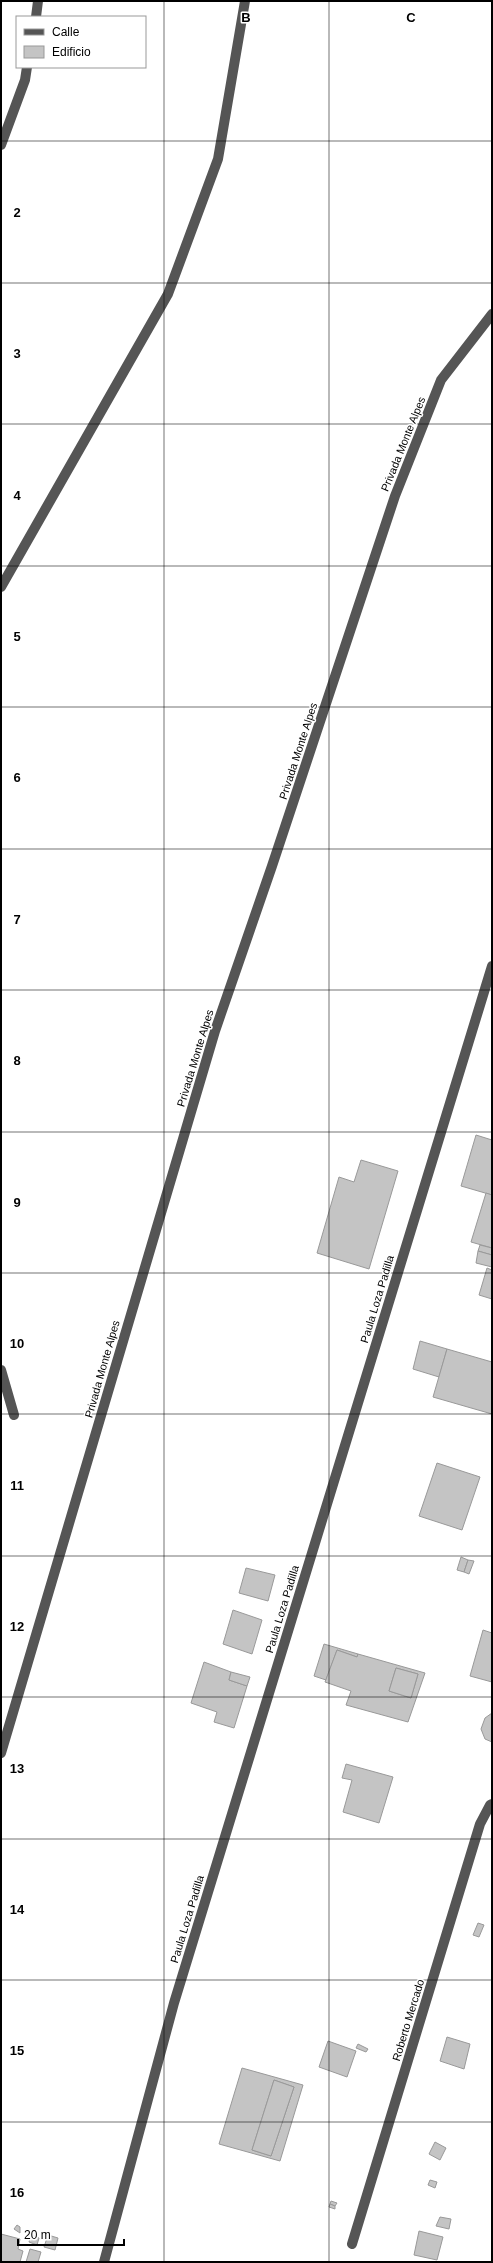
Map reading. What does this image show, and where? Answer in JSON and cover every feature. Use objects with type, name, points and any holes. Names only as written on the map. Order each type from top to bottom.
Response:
[{"type":"street","points":[[36,16],[38,1]]},
{"type":"street","points":[[1,587],[168,294],[218,159],[245,1]]},
{"type":"street","points":[[1,145],[25,80],[27,68]]},
{"type":"street","name":"Privada Monte Alpes","points":[[1,1753],[215,1030],[272,866],[395,496],[441,380],[492,314]]},
{"type":"street","name":"Paula Loza Padilla","points":[[104,2262],[174,2003],[492,966]]},
{"type":"street","points":[[1,1370],[14,1415]]},
{"type":"street","name":"Roberto Mercado","points":[[352,2244],[480,1824],[491,1805]]},
{"type":"building","points":[[476,1135],[492,1140],[492,1195],[461,1186]]},
{"type":"building","points":[[361,1160],[398,1171],[369,1269],[317,1253],[339,1177],[354,1182]]},
{"type":"building","points":[[486,1193],[492,1195],[492,1248],[471,1242]]},
{"type":"building","points":[[480,1245],[492,1248],[492,1255],[478,1251]]},
{"type":"building","points":[[478,1251],[492,1255],[492,1267],[476,1263]]},
{"type":"building","points":[[487,1268],[492,1270],[492,1299],[479,1295]]},
{"type":"building","points":[[420,1341],[447,1349],[439,1377],[413,1369]]},
{"type":"building","points":[[447,1349],[492,1362],[492,1414],[433,1397]]},
{"type":"building","points":[[437,1463],[480,1477],[462,1530],[419,1516]]},
{"type":"building","points":[[461,1557],[468,1560],[464,1572],[457,1570]]},
{"type":"building","points":[[468,1560],[474,1561],[469,1574],[464,1572]]},
{"type":"building","points":[[246,1568],[275,1575],[268,1601],[239,1593]]},
{"type":"building","points":[[233,1610],[262,1620],[252,1654],[223,1644]]},
{"type":"building","points":[[483,1630],[492,1633],[492,1682],[470,1676]]},
{"type":"building","points":[[324,1644],[358,1654],[357,1657],[337,1650],[326,1680],[314,1676]]},
{"type":"building","points":[[337,1650],[357,1657],[358,1654],[425,1673],[408,1722],[346,1705],[351,1691],[325,1682]],"holes":[[[396,1668],[418,1674],[411,1698],[389,1691]]]},
{"type":"building","points":[[204,1662],[231,1672],[229,1680],[247,1686],[234,1728],[214,1722],[217,1712],[191,1703]]},
{"type":"building","points":[[396,1668],[418,1674],[411,1698],[389,1691]]},
{"type":"building","points":[[231,1672],[250,1677],[247,1686],[229,1680]]},
{"type":"building","points":[[492,1713],[492,1742],[485,1739],[481,1729],[485,1718]]},
{"type":"building","points":[[346,1764],[393,1777],[379,1823],[343,1812],[352,1780],[342,1778]]},
{"type":"building","points":[[478,1923],[484,1925],[479,1937],[473,1935]]},
{"type":"building","points":[[447,2037],[470,2044],[464,2069],[440,2061]]},
{"type":"building","points":[[328,2041],[356,2051],[347,2077],[319,2067]]},
{"type":"building","points":[[358,2044],[368,2049],[366,2052],[356,2048]]},
{"type":"building","points":[[242,2068],[303,2085],[280,2161],[219,2144]],"holes":[[[274,2080],[294,2087],[271,2156],[252,2150]]]},
{"type":"building","points":[[274,2080],[294,2087],[271,2156],[252,2150]]},
{"type":"building","points":[[435,2142],[446,2148],[440,2160],[429,2154]]},
{"type":"building","points":[[430,2180],[437,2182],[435,2188],[428,2185]]},
{"type":"building","points":[[331,2201],[337,2203],[335,2206],[330,2204]]},
{"type":"building","points":[[330,2204],[335,2206],[335,2209],[329,2207]]},
{"type":"building","points":[[440,2217],[451,2219],[449,2229],[436,2226]]},
{"type":"building","points":[[17,2225],[20,2227],[20,2233],[14,2229]]},
{"type":"building","points":[[419,2231],[443,2237],[437,2260],[414,2255]]},
{"type":"building","points":[[1,2234],[20,2239],[18,2249],[23,2251],[20,2262],[1,2262]]},
{"type":"building","points":[[31,2235],[39,2238],[37,2245],[29,2242]]},
{"type":"building","points":[[48,2235],[58,2238],[55,2250],[44,2247]]},
{"type":"building","points":[[30,2249],[41,2252],[38,2262],[26,2262]]}]
